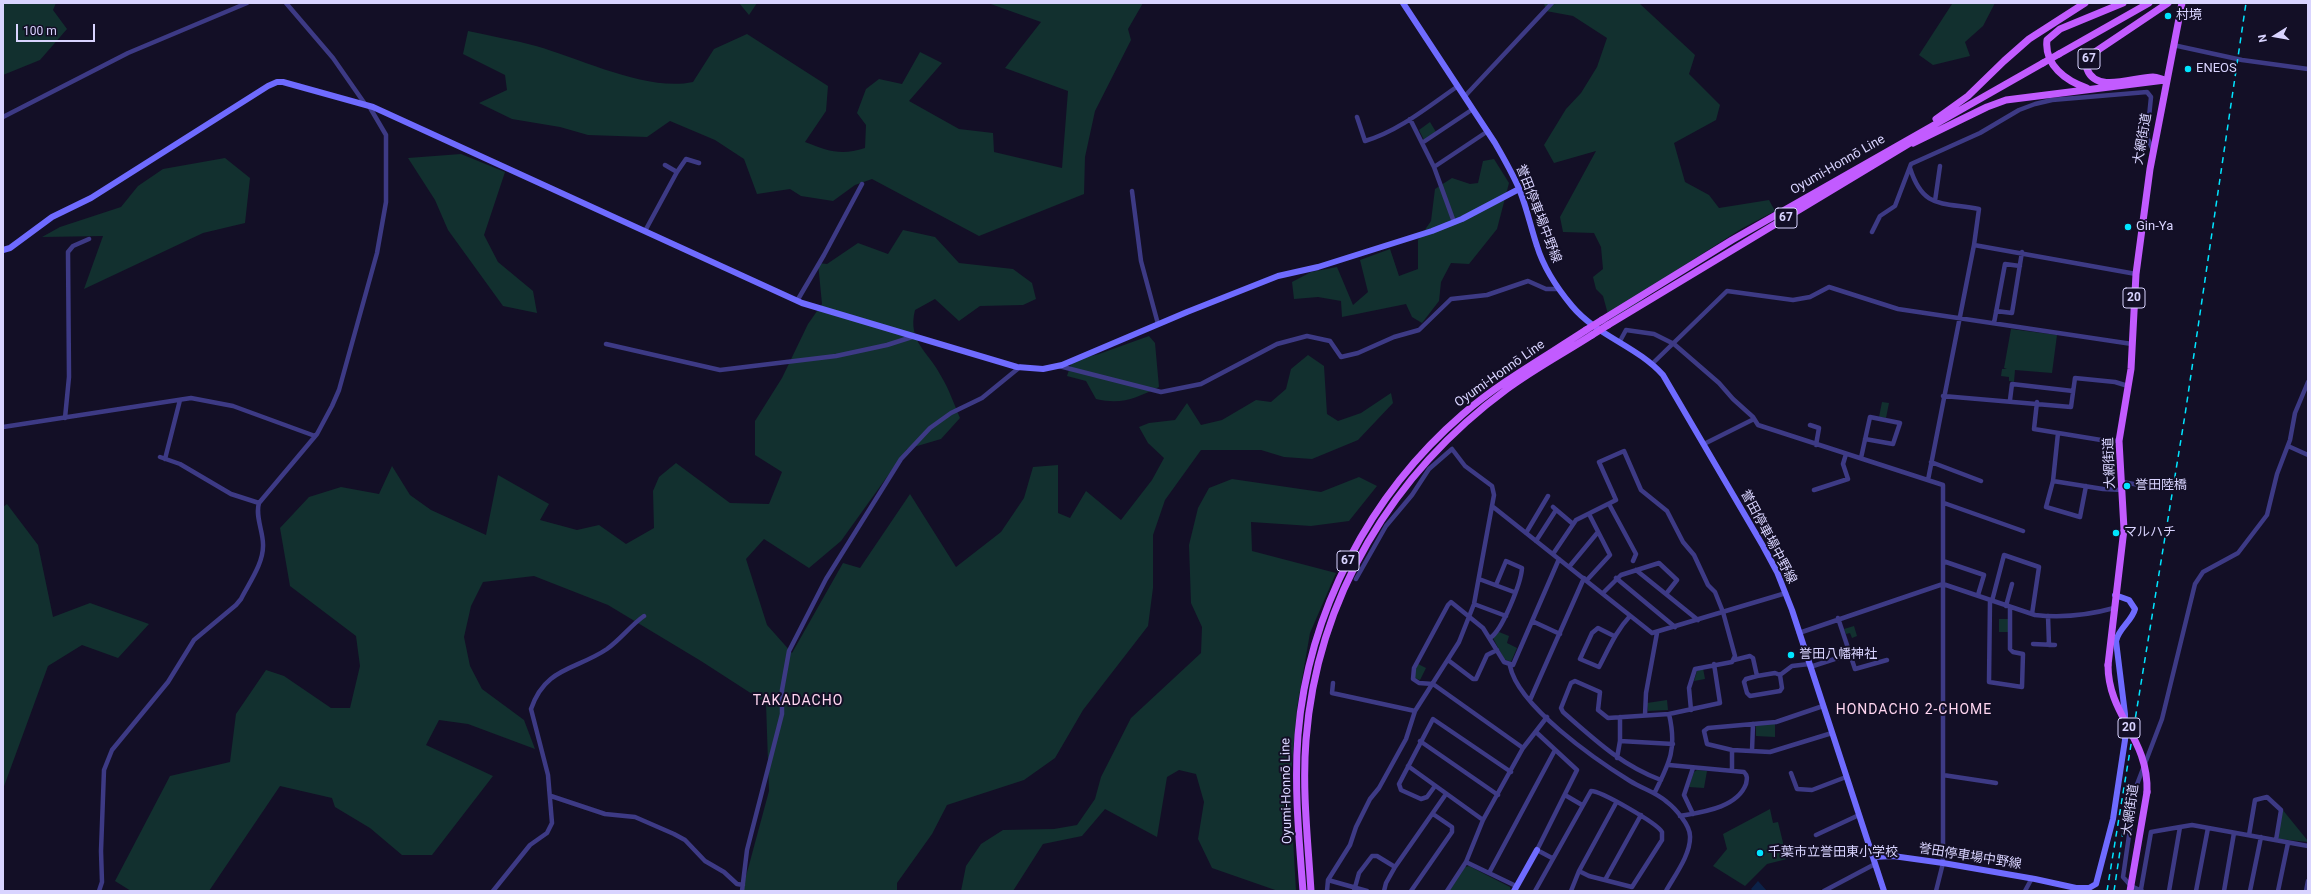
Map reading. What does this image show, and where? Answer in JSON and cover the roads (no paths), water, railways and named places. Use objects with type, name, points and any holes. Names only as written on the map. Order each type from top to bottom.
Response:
[{"type":"main road","name":"67","points":[[1903,145],[1968,96],[2029,39],[2085,3]]},
{"type":"main road","name":"67","points":[[2089,89],[2071,82],[2061,75],[2048,54],[2048,40],[2060,29],[2123,3]]},
{"type":"main road","name":"Oyumi-Honnō Line","points":[[1303,891],[1296,774],[1298,734],[1304,693],[1325,614],[1356,544],[1386,498],[1415,462],[1445,430],[1491,392],[1586,330],[1605,322],[1963,109],[2148,3]]},
{"type":"main road","name":"67","points":[[2166,80],[2154,77],[2105,82],[2094,79],[2087,69],[2088,61],[2095,52],[2168,3]]},
{"type":"main road","name":"大網街道","points":[[2130,889],[2147,792],[2147,772],[2143,756],[2114,700],[2108,682],[2108,665],[2115,595],[2124,529],[2120,441],[2128,386],[2136,274],[2153,150],[2182,3]]},
{"type":"main road","name":"67","points":[[1903,145],[2006,100],[2166,80]]},
{"type":"main road","name":"Oyumi-Honnō Line","points":[[1311,891],[1305,784],[1306,740],[1311,701],[1318,662],[1329,628],[1357,560],[1390,505],[1420,466],[1446,440],[1507,389],[1592,335],[1605,322]]},
{"type":"street","points":[[3,117],[128,53],[247,3]]},
{"type":"street","points":[[101,890],[104,770],[107,760],[135,720],[168,682],[194,640],[220,619],[241,599],[263,552],[263,536],[257,508],[259,503],[315,436],[339,390],[384,219],[386,202],[386,135],[333,58],[286,3]]},
{"type":"street","name":"誉田停車場中野線","points":[[1403,3],[1488,131],[1509,167],[1519,189],[1541,259],[1558,289],[1588,322],[1653,363],[1663,375],[1763,546],[1786,593],[1873,857],[1893,856],[1943,863],[2032,878],[2084,889],[2093,886],[2098,879],[2113,819],[2126,740],[2125,714],[2116,642],[2120,631],[2135,608],[2132,602],[2115,595]]},
{"type":"street","points":[[1465,96],[1552,3]]},
{"type":"street","points":[[2173,46],[2242,60],[2308,69]]},
{"type":"street","points":[[3,250],[10,248],[52,217],[90,198],[277,82],[302,86],[366,104],[797,301],[912,337],[1020,367],[1043,369],[1059,366],[1158,324],[1278,276],[1318,267],[1454,222],[1519,189]]},
{"type":"street","points":[[1357,117],[1364,141],[1377,137],[1410,119],[1458,86]]},
{"type":"street","points":[[1872,232],[1877,216],[1895,206],[1911,164],[1980,133],[2019,110],[2035,104],[2143,91],[2147,92],[2151,97],[2147,137],[2153,150]]},
{"type":"street","points":[[1422,143],[1473,108]]},
{"type":"street","points":[[1410,119],[1434,167],[1454,222]]},
{"type":"street","points":[[1434,167],[1488,131]]},
{"type":"street","points":[[645,231],[677,172],[686,159],[699,163]]},
{"type":"street","points":[[665,165],[677,172]]},
{"type":"street","points":[[1934,201],[1940,166]]},
{"type":"street","points":[[1910,167],[1920,192],[1934,201],[1979,209],[1974,245],[1943,396],[1928,480]]},
{"type":"street","points":[[797,301],[828,248],[862,184]]},
{"type":"street","points":[[1132,191],[1141,261],[1158,324]]},
{"type":"street","points":[[65,418],[69,377],[68,252],[74,246],[89,239]]},
{"type":"street","points":[[1974,245],[2022,252],[2136,274]]},
{"type":"street","points":[[1996,311],[2012,313],[2022,252]]},
{"type":"street","points":[[1994,323],[2005,264],[2020,266]]},
{"type":"street","points":[[1059,366],[1161,392],[1200,384],[1264,350],[1307,336],[1330,341],[1341,357],[1358,353],[1394,337],[1419,330],[1451,299],[1487,295],[1528,281],[1546,289],[1558,289]]},
{"type":"street","points":[[1653,363],[1674,344],[1705,310],[1727,291],[1793,300],[1810,297],[1829,287],[1886,306],[2132,344]]},
{"type":"street","points":[[1620,341],[1626,330],[1654,334],[1674,344],[1719,383],[1758,425],[1943,485],[1943,863],[1936,891]]},
{"type":"street","points":[[606,344],[720,370],[836,356],[887,345],[912,337]]},
{"type":"street","points":[[742,891],[747,850],[782,714],[782,690],[789,651],[826,579],[902,459],[930,428],[951,413],[982,398],[1020,367]]},
{"type":"street","points":[[1943,396],[2037,402],[2071,406],[2075,378],[2114,382],[2128,386]]},
{"type":"street","points":[[2308,382],[2295,413],[2288,446],[2277,474],[2271,507],[2263,522],[2238,553],[2203,572],[2195,584],[2162,720],[2136,787],[2123,874],[2130,889],[2141,890],[2151,832],[2192,825],[2308,846]]},
{"type":"street","points":[[2010,400],[2012,384],[2073,391]]},
{"type":"street","points":[[3,428],[191,398],[233,406],[315,436]]},
{"type":"street","points":[[180,400],[162,458],[180,464],[231,494],[259,503]]},
{"type":"street","points":[[2037,402],[2034,429],[2101,440],[2120,441]]},
{"type":"street","points":[[1861,458],[1865,439],[1870,417],[1900,424],[1893,444],[1865,439]]},
{"type":"street","points":[[1704,444],[1754,419]]},
{"type":"street","points":[[1810,425],[1819,428],[1816,445]]},
{"type":"street","points":[[2058,432],[2053,481],[2046,507],[2080,518],[2086,486]]},
{"type":"street","points":[[2288,446],[2308,455]]},
{"type":"street","points":[[1327,891],[1328,880],[1350,845],[1356,827],[1370,799],[1380,788],[1406,739],[1415,712],[1459,642],[1474,604],[1494,495],[1492,486],[1465,466],[1452,449],[1429,470],[1412,495],[1386,526],[1356,579]]},
{"type":"street","points":[[1553,554],[1576,520],[1616,500],[1599,462],[1624,451],[1641,490],[1667,511],[1683,542],[1694,555],[1708,585],[1715,592],[1723,612],[1734,660]]},
{"type":"street","points":[[1814,490],[1848,479],[1843,464],[1846,454]]},
{"type":"street","points":[[1931,462],[1981,481]]},
{"type":"street","points":[[2053,481],[2122,490]]},
{"type":"street","points":[[2122,482],[2163,489]]},
{"type":"street","points":[[1526,532],[1548,496]]},
{"type":"street","points":[[1944,503],[2023,531]]},
{"type":"street","points":[[1609,504],[1636,554],[1633,561]]},
{"type":"street","points":[[1492,506],[1650,632],[1657,634],[1675,627],[1786,593]]},
{"type":"street","points":[[1536,541],[1554,508],[1574,524]]},
{"type":"street","points":[[1530,700],[1585,579],[1610,555],[1589,514]]},
{"type":"street","points":[[1569,567],[1598,532]]},
{"type":"street","points":[[2012,584],[2008,606],[2010,649],[2013,652],[2024,654],[2022,687],[1989,682],[1991,601],[2004,555],[2040,567],[2032,614]]},
{"type":"street","points":[[1510,666],[1514,663],[1559,559]]},
{"type":"street","points":[[1490,638],[1495,635],[1506,616],[1522,568],[1509,561],[1506,561],[1503,565],[1496,585]]},
{"type":"street","points":[[1943,561],[1984,575],[1978,595]]},
{"type":"street","points":[[1603,593],[1616,578],[1636,570],[1659,564],[1677,580],[1666,594]]},
{"type":"street","points":[[1636,570],[1698,620]]},
{"type":"street","points":[[1616,578],[1675,627]]},
{"type":"street","points":[[1479,579],[1514,592]]},
{"type":"street","points":[[1799,633],[1838,618],[1943,584],[2032,614],[2048,616],[2095,613],[2114,608]]},
{"type":"street","points":[[1524,748],[1433,684],[1419,683],[1413,679],[1414,668],[1417,660],[1451,602],[1483,628],[1504,662],[1510,666],[1512,674],[1530,700],[1547,717],[1576,744],[1632,782],[1655,792],[1668,802],[1680,816],[1690,834],[1690,846],[1666,891]]},
{"type":"street","points":[[1474,604],[1506,616]]},
{"type":"street","points":[[493,891],[530,845],[550,828],[553,817],[548,775],[531,709],[534,700],[549,679],[571,666],[602,652],[619,640],[644,616]]},
{"type":"street","points":[[1614,636],[1598,628],[1592,633],[1580,659],[1600,667],[1618,629],[1630,616]]},
{"type":"street","points":[[2048,616],[2049,645]]},
{"type":"street","points":[[1838,618],[1855,669],[1886,660]]},
{"type":"street","points":[[1532,621],[1560,634]]},
{"type":"street","points":[[1646,715],[1646,693],[1657,634]]},
{"type":"street","points":[[2033,644],[2055,645]]},
{"type":"street","points":[[1448,660],[1473,679],[1476,679],[1487,656],[1496,650]]},
{"type":"street","points":[[1780,675],[1792,666],[1810,665],[1850,654]]},
{"type":"street","points":[[1691,710],[1689,688],[1695,669],[1750,656],[1753,658],[1757,676]]},
{"type":"street","points":[[1661,780],[1637,771],[1617,758],[1562,712],[1571,683],[1575,681],[1600,692],[1598,710],[1608,718],[1669,714],[1721,702],[1714,664]]},
{"type":"street","points":[[1775,673],[1780,675],[1782,688],[1780,691],[1750,696],[1747,693],[1744,682],[1746,679],[1775,673]]},
{"type":"street","points":[[1333,683],[1332,693],[1415,712]]},
{"type":"street","points":[[1823,706],[1776,722],[1708,728],[1704,731],[1707,744],[1732,750],[1778,750],[1832,732]]},
{"type":"street","points":[[1655,792],[1669,766],[1673,744],[1673,731],[1669,714]]},
{"type":"street","points":[[1447,891],[1466,862],[1483,820],[1524,748],[1547,717]]},
{"type":"street","points":[[1617,758],[1620,741],[1620,717]]},
{"type":"street","points":[[1434,786],[1424,799],[1401,790],[1399,784],[1431,721],[1436,719],[1511,772]]},
{"type":"street","points":[[1752,751],[1753,724]]},
{"type":"street","points":[[1466,862],[1489,873],[1515,889],[1537,850],[1577,770],[1536,732]]},
{"type":"street","points":[[1420,741],[1498,795]]},
{"type":"street","points":[[1620,741],[1673,744]]},
{"type":"street","points":[[1489,873],[1555,750]]},
{"type":"street","points":[[1732,750],[1732,771]]},
{"type":"street","points":[[1408,766],[1483,820]]},
{"type":"street","points":[[1669,766],[1744,772],[1746,775],[1747,780],[1743,790],[1726,804],[1693,814],[1680,816]]},
{"type":"street","points":[[1693,768],[1684,795],[1693,814]]},
{"type":"street","points":[[1791,773],[1796,789],[1812,790],[1846,777]]},
{"type":"street","points":[[1943,775],[1996,783]]},
{"type":"street","points":[[1535,891],[1552,858],[1591,791],[1641,815],[1660,828],[1662,840],[1632,886],[1605,880],[1579,870]]},
{"type":"street","points":[[1384,891],[1386,882],[1446,794]]},
{"type":"street","points":[[1565,795],[1582,805]]},
{"type":"street","points":[[551,796],[605,814],[635,817],[674,834],[685,840],[705,861],[724,872],[736,884],[743,885]]},
{"type":"street","points":[[2249,835],[2255,800],[2267,797],[2281,810],[2276,840]]},
{"type":"street","points":[[1571,891],[1579,870],[1616,803]]},
{"type":"street","points":[[1411,891],[1452,832],[1452,827],[1433,814]]},
{"type":"street","points":[[1605,880],[1641,815]]},
{"type":"street","points":[[1816,835],[1859,815]]},
{"type":"street","points":[[2169,891],[2180,827]]},
{"type":"street","points":[[2196,891],[2208,828]]},
{"type":"street","points":[[2224,891],[2234,833]]},
{"type":"street","points":[[2250,891],[2261,837]]},
{"type":"street","points":[[2278,891],[2288,843]]},
{"type":"street","points":[[1537,850],[1552,858]]},
{"type":"street","points":[[1354,889],[1359,873],[1372,856],[1377,856],[1396,867]]},
{"type":"street","points":[[1873,857],[1884,891]]},
{"type":"street","points":[[1824,891],[1875,864]]},
{"type":"street","points":[[2025,891],[2032,878]]},
{"type":"street","points":[[1328,880],[1354,889],[1367,891]]},
{"type":"street","points":[[2306,891],[2308,881]]},
{"type":"water","points":[[1758,881],[1767,891],[1753,891],[1751,889]]},
{"type":"railway","points":[[2107,891],[2185,415],[2246,3]]},
{"type":"railway","points":[[2114,891],[2123,831]]},
{"type":"place","name":"村境","points":[[2168,16]]},
{"type":"place","name":"ENEOS","points":[[2188,69]]},
{"type":"place","name":"Gin-Ya","points":[[2128,227]]},
{"type":"place","name":"誉田陸橋","points":[[2127,486]]},
{"type":"place","name":"マルハチ","points":[[2116,533]]},
{"type":"place","name":"誉田八幡神社","points":[[1791,655]]},
{"type":"place","name":"千葉市立誉田東小学校","points":[[1760,853]]},
{"type":"district","name":"TAKADACHO","points":[[798,701]]},
{"type":"district","name":"HONDACHO 2-CHOME","points":[[1914,710]]}]
